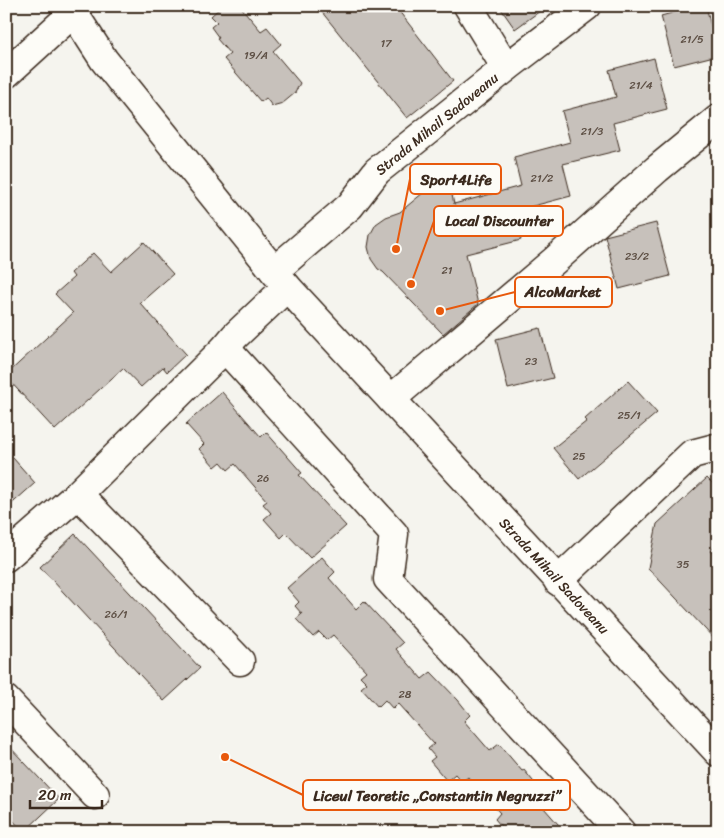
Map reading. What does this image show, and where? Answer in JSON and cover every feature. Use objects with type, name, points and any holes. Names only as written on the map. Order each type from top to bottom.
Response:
[{"type":"main road","points":[[468,6],[506,68]]},
{"type":"main road","name":"Strada Mihail Sadoveanu","points":[[281,279],[350,206],[377,171],[587,6]]},
{"type":"main road","points":[[6,74],[71,9]]},
{"type":"main road","name":"Strada Mihail Sadoveanu","points":[[71,9],[104,60],[281,279],[718,752]]},
{"type":"main road","points":[[391,399],[554,261],[657,169],[718,119]]},
{"type":"main road","points":[[6,557],[78,494],[225,348],[281,279]]},
{"type":"main road","points":[[225,348],[394,534],[388,579],[621,832]]},
{"type":"main road","points":[[558,581],[692,454],[715,448],[718,450]]},
{"type":"main road","points":[[78,494],[240,661]]},
{"type":"main road","points":[[6,700],[95,795]]},
{"type":"building","points":[[222,6],[240,6],[261,31],[267,27],[281,44],[273,51],[300,83],[295,93],[283,103],[272,106],[266,98],[261,102],[224,59],[230,54],[217,39],[219,38],[211,27],[217,22],[211,16]]},
{"type":"building","points":[[317,6],[395,6],[453,81],[407,118]]},
{"type":"building","points":[[499,6],[547,6],[515,29]]},
{"type":"building","points":[[697,6],[706,6],[718,55],[674,66],[661,16]]},
{"type":"building","points":[[654,58],[667,109],[613,123],[620,150],[563,164],[571,196],[514,211],[521,240],[466,254],[478,304],[443,334],[378,269],[371,259],[368,247],[370,235],[376,224],[386,217],[400,212],[447,173],[454,204],[521,186],[514,157],[570,142],[562,111],[616,97],[609,70]]},
{"type":"building","points":[[656,223],[670,276],[619,289],[605,236]]},
{"type":"building","points":[[144,242],[173,274],[140,303],[186,354],[167,372],[163,367],[141,387],[123,368],[55,430],[6,375],[73,313],[55,294],[74,277],[71,273],[93,253],[111,272]]},
{"type":"building","points":[[540,328],[553,378],[508,389],[496,339]]},
{"type":"building","points":[[628,381],[657,413],[579,479],[553,448],[587,421],[585,419]]},
{"type":"building","points":[[222,392],[261,437],[266,432],[302,473],[299,475],[346,526],[310,558],[286,533],[281,538],[264,519],[271,513],[263,504],[267,501],[235,464],[228,470],[221,462],[215,467],[199,449],[204,444],[186,424]]},
{"type":"building","points":[[6,450],[35,483],[6,509]]},
{"type":"building","points":[[707,478],[718,489],[718,544],[710,551],[718,560],[718,643],[648,568],[657,524]]},
{"type":"building","points":[[75,534],[200,668],[164,701],[40,567]]},
{"type":"building","points":[[322,557],[335,572],[329,578],[356,609],[364,601],[403,643],[396,649],[422,679],[431,672],[458,700],[470,715],[464,721],[490,751],[499,744],[522,771],[524,770],[537,786],[530,792],[565,832],[506,832],[495,819],[500,813],[468,777],[462,782],[455,774],[447,781],[430,761],[435,757],[428,749],[434,744],[398,704],[393,709],[385,700],[378,707],[361,688],[367,683],[360,676],[366,671],[333,635],[327,640],[319,632],[313,637],[296,619],[302,614],[295,606],[299,602],[287,588]]},
{"type":"building","points":[[6,743],[59,799],[24,832],[6,813]]},
{"type":"place","name":"Sport4Life","points":[[396,249]]},
{"type":"place","name":"Local Discounter","points":[[411,284]]},
{"type":"place","name":"AlcoMarket","points":[[440,311]]},
{"type":"place","name":"Liceul Teoretic „Constantin Negruzzi”","points":[[225,757]]}]
